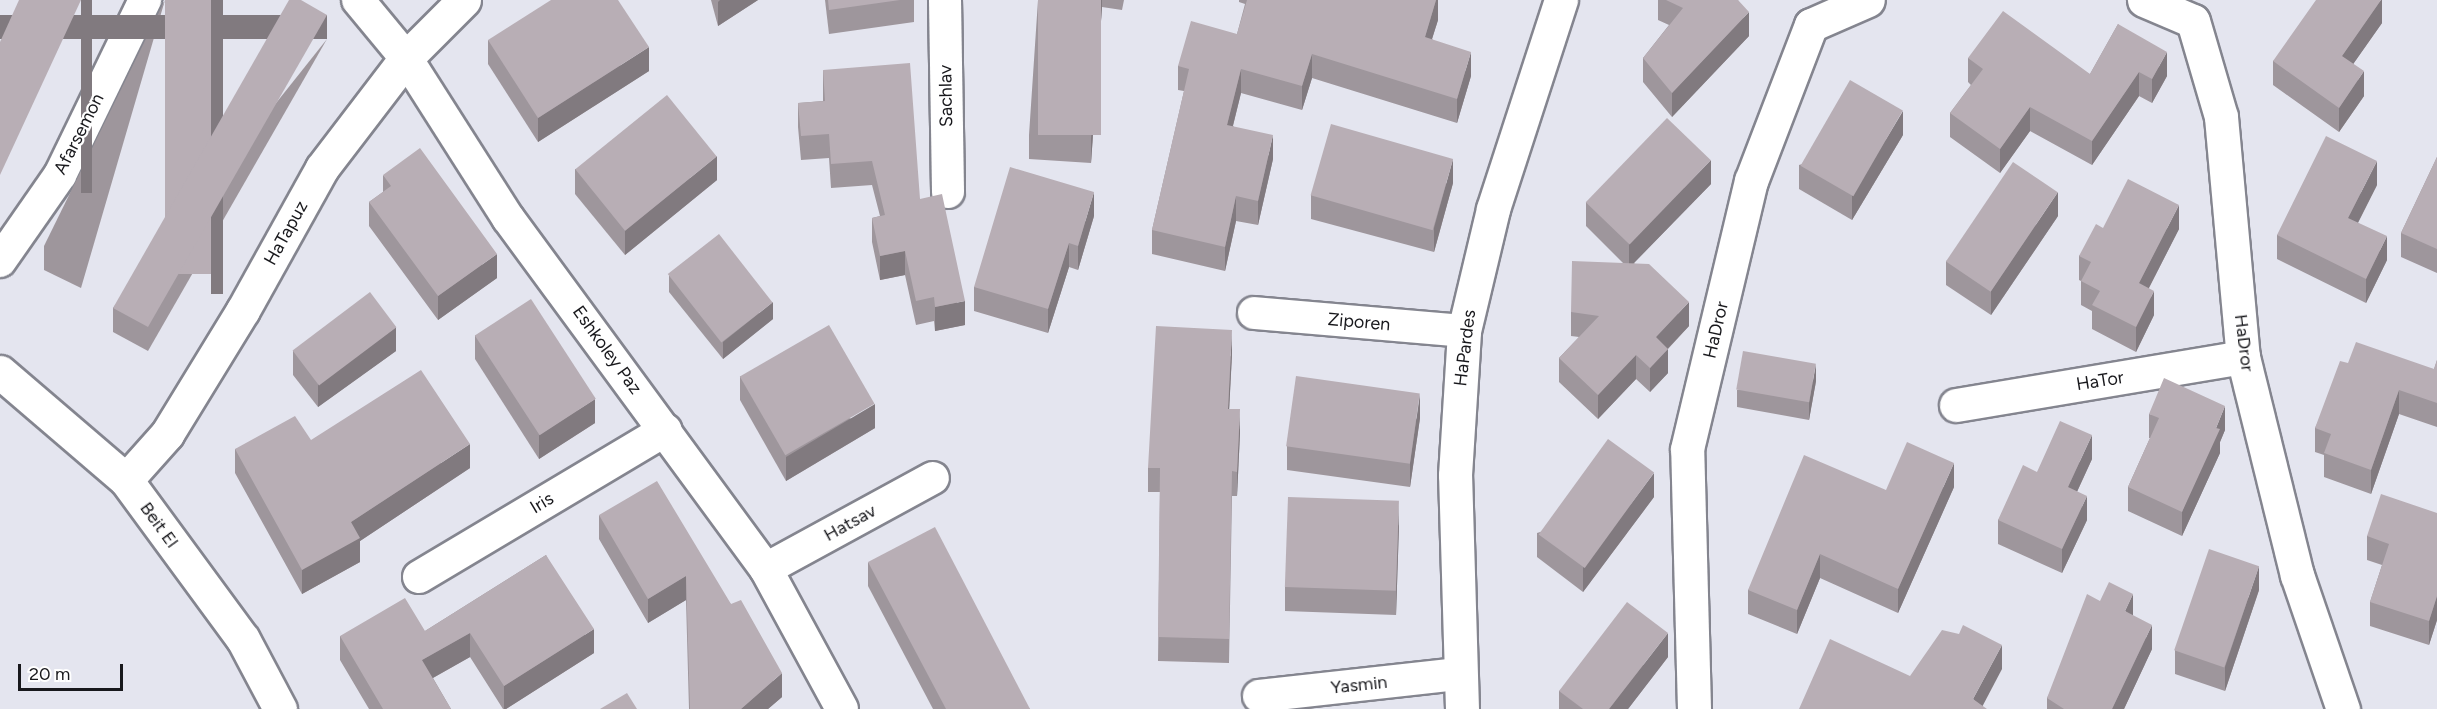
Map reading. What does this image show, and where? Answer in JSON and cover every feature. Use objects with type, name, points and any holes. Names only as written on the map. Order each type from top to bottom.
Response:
[{"type":"street","name":"Afarsemon","points":[[0,261],[60,175],[145,0]]},
{"type":"street","name":"Eshkoley Paz","points":[[358,0],[406,58],[508,218],[766,569],[842,709]]},
{"type":"street","name":"HaTapuz","points":[[126,480],[167,434],[243,310],[322,168],[406,58],[464,0]]},
{"type":"street","name":"Sachlav","points":[[945,0],[948,192]]},
{"type":"street","name":"HaDror","points":[[1694,709],[1688,449],[1751,181],[1811,25],[1868,0]]},
{"type":"street","name":"HaDror","points":[[2144,0],[2193,21],[2221,117],[2243,357],[2297,574],[2338,708]]},
{"type":"street","name":"HaPardes","points":[[1462,709],[1459,674],[1455,475],[1464,331],[1493,209],[1558,1]]},
{"type":"street","name":"Ziporen","points":[[1254,313],[1464,331]]},
{"type":"street","name":"HaTor","points":[[1956,405],[2243,357]]},
{"type":"street","name":"Beit El","points":[[0,372],[126,480],[243,639],[280,709]]},
{"type":"street","name":"Iris","points":[[419,577],[666,430]]},
{"type":"street","name":"Hatsav","points":[[766,569],[933,478]]},
{"type":"street","name":"Yasmin","points":[[1259,696],[1459,674]]},
{"type":"building","points":[[19,0],[81,0],[0,175],[0,42]]},
{"type":"building","points":[[165,0],[211,0],[211,274],[165,274]]},
{"type":"building","points":[[289,0],[301,0],[327,15],[148,327],[113,308]]},
{"type":"building","points":[[551,0],[618,0],[649,47],[538,118],[488,40]]},
{"type":"building","points":[[828,0],[900,0],[829,10]]},
{"type":"building","points":[[1038,0],[1101,0],[1101,135],[1038,135]]},
{"type":"building","points":[[1247,0],[1436,0],[1425,37],[1471,52],[1457,99],[1312,54],[1302,86],[1241,69],[1227,125],[1273,135],[1258,201],[1236,196],[1225,247],[1152,230],[1189,69],[1178,66],[1191,21],[1237,34]]},
{"type":"building","points":[[1666,0],[1738,0],[1749,12],[1672,93],[1643,58],[1683,8]]},
{"type":"building","points":[[2316,0],[2381,0],[2342,56],[2364,71],[2339,108],[2273,61]]},
{"type":"building","points":[[2003,11],[2090,74],[2118,24],[2167,52],[2152,79],[2139,72],[2092,141],[2030,107],[2000,149],[1950,113],[1983,69],[1968,58]]},
{"type":"building","points":[[910,63],[920,199],[942,194],[965,301],[935,307],[934,297],[916,301],[905,251],[880,256],[872,218],[885,215],[872,161],[831,164],[829,134],[801,136],[798,103],[825,101],[823,70]]},
{"type":"building","points":[[1850,80],[1903,110],[1853,196],[1800,166]]},
{"type":"building","points":[[667,95],[717,156],[625,231],[575,169]]},
{"type":"building","points":[[1667,118],[1711,160],[1630,245],[1586,202]]},
{"type":"building","points":[[1331,124],[1453,159],[1433,230],[1311,195]]},
{"type":"building","points":[[2326,136],[2377,161],[2348,218],[2387,236],[2366,279],[2277,235]]},
{"type":"building","points":[[420,148],[497,254],[438,296],[369,202],[391,186],[383,175]]},
{"type":"building","points":[[2437,157],[2437,249],[2401,233]]},
{"type":"building","points":[[2013,162],[2058,192],[1991,292],[1946,261]]},
{"type":"building","points":[[1010,167],[1094,192],[1078,246],[1069,243],[1048,309],[974,287]]},
{"type":"building","points":[[2128,179],[2179,205],[2139,283],[2154,291],[2136,327],[2092,305],[2100,291],[2081,281],[2091,262],[2079,256],[2096,224],[2103,228]]},
{"type":"building","points":[[719,234],[773,303],[721,343],[668,274]]},
{"type":"building","points":[[1572,261],[1649,264],[1689,302],[1656,337],[1668,349],[1650,368],[1636,355],[1598,395],[1559,358],[1599,316],[1571,312]]},
{"type":"building","points":[[370,292],[396,327],[319,386],[293,350]]},
{"type":"building","points":[[531,299],[596,399],[540,435],[475,335]]},
{"type":"building","points":[[829,325],[874,404],[785,455],[740,377]]},
{"type":"building","points":[[1156,326],[1232,330],[1228,409],[1240,409],[1237,472],[1232,471],[1229,639],[1158,637],[1160,468],[1148,468]]},
{"type":"building","points":[[2356,342],[2434,369],[2437,360],[2437,403],[2399,390],[2371,470],[2324,453],[2331,434],[2315,428],[2340,361],[2348,363]]},
{"type":"building","points":[[1743,351],[1816,364],[1809,402],[1736,389]]},
{"type":"building","points":[[421,370],[470,444],[351,522],[360,538],[302,570],[235,449],[295,416],[311,440]]},
{"type":"building","points":[[1296,376],[1420,393],[1410,464],[1286,446]]},
{"type":"building","points":[[2164,378],[2225,406],[2216,428],[2220,429],[2182,512],[2128,487],[2159,418],[2149,414]]},
{"type":"building","points":[[2060,421],[2092,435],[2068,487],[2087,496],[2062,549],[1998,520],[2023,465],[2037,472]]},
{"type":"building","points":[[1608,439],[1654,473],[1585,568],[1539,534]]},
{"type":"building","points":[[1907,442],[1954,463],[1898,589],[1820,554],[1797,610],[1748,590],[1804,455],[1886,490]]},
{"type":"building","points":[[657,481],[731,604],[741,600],[782,673],[741,709],[690,709],[686,576],[648,599],[599,515]]},
{"type":"building","points":[[2381,494],[2437,513],[2437,596],[2429,621],[2370,602],[2389,544],[2367,536]]},
{"type":"building","points":[[1288,497],[1399,501],[1396,591],[1285,587]]},
{"type":"building","points":[[935,527],[1030,709],[946,709],[868,562]]},
{"type":"building","points":[[2209,549],[2259,566],[2224,667],[2174,650]]},
{"type":"building","points":[[546,555],[594,629],[504,686],[470,633],[422,660],[451,709],[383,709],[340,636],[405,598],[425,631]]},
{"type":"building","points":[[2109,582],[2133,594],[2125,611],[2152,625],[2112,709],[2064,709],[2047,698],[2087,594],[2100,601]]},
{"type":"building","points":[[1627,602],[1668,633],[1609,709],[1583,709],[1559,691]]},
{"type":"building","points":[[1963,625],[2002,645],[1973,699],[1987,709],[1799,709],[1830,639],[1910,676],[1942,630],[1959,634]]},
{"type":"building","points":[[627,693],[637,709],[600,709]]}]
